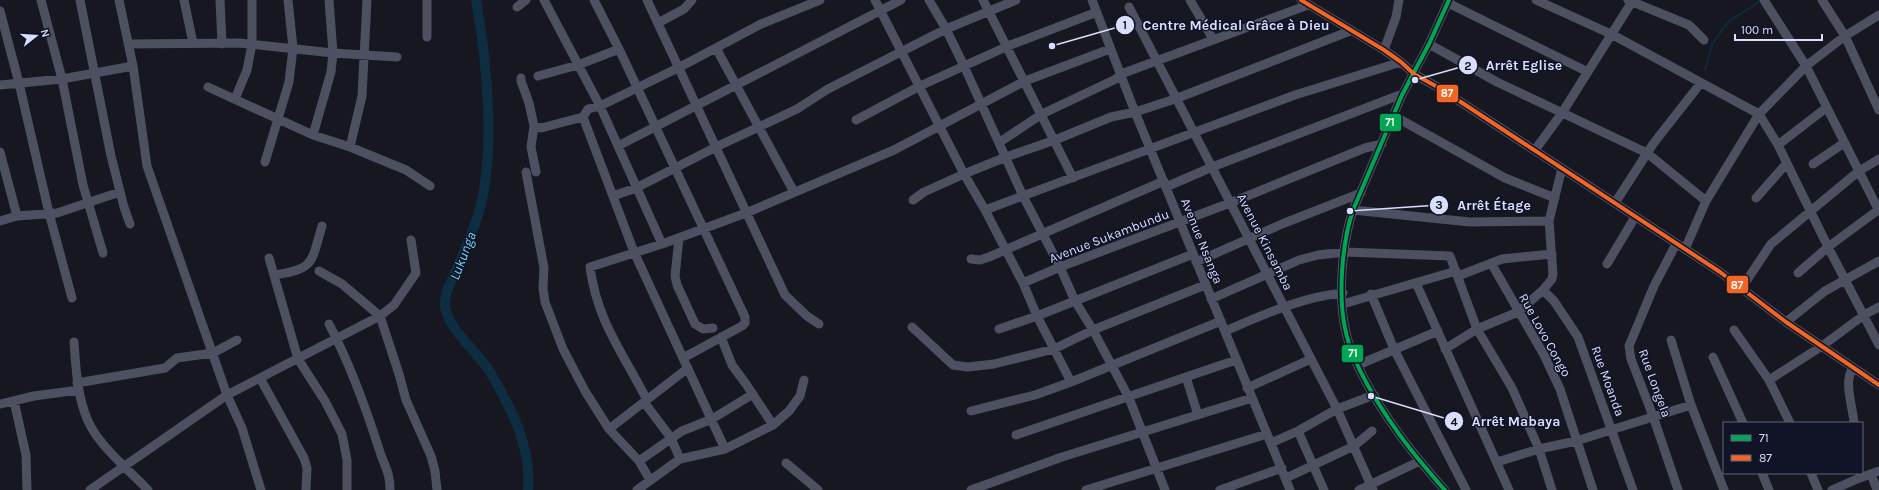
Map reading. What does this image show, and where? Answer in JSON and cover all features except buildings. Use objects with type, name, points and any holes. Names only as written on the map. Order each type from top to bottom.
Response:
[{"type":"street","points":[[41,0],[62,79],[88,201],[103,253]]},
{"type":"street","points":[[80,0],[111,156],[130,224]]},
{"type":"street","points":[[119,0],[133,66],[147,166],[227,395],[242,428],[261,490]]},
{"type":"street","points":[[184,0],[193,43]]},
{"type":"street","points":[[220,0],[222,44]]},
{"type":"street","points":[[234,99],[247,70],[252,44],[252,0]]},
{"type":"street","points":[[265,162],[289,82],[294,48],[288,0]]},
{"type":"street","points":[[313,135],[332,72],[333,53],[329,0]]},
{"type":"street","points":[[350,147],[362,96],[367,0]]},
{"type":"street","points":[[427,0],[427,37]]},
{"type":"street","points":[[517,7],[526,0]]},
{"type":"street","points":[[544,0],[600,106],[662,244]]},
{"type":"street","points":[[594,0],[619,49],[745,317],[745,324],[742,326],[683,358]]},
{"type":"street","points":[[647,0],[680,67],[785,295],[807,316],[819,324]]},
{"type":"street","points":[[658,23],[684,8],[692,0]]},
{"type":"street","points":[[534,126],[541,128],[583,117],[588,109],[600,106],[680,67],[761,24],[820,0]]},
{"type":"street","points":[[875,0],[964,174],[985,210],[1023,283],[1037,316],[1071,382]]},
{"type":"street","points":[[618,146],[901,0]]},
{"type":"street","points":[[929,0],[946,29],[964,66],[1000,142],[1023,196],[1060,267],[1075,301],[1093,330],[1129,398],[1141,432],[1165,490]]},
{"type":"street","points":[[983,0],[1008,46],[1073,178]]},
{"type":"street","points":[[613,196],[636,188],[716,147],[797,109],[828,89],[946,29],[988,10],[1016,0]]},
{"type":"street","name":"Avenue Nsanga","points":[[1092,0],[1135,112],[1290,490]]},
{"type":"street","points":[[1190,0],[1213,39]]},
{"type":"street","points":[[1384,50],[1396,17],[1399,0]]},
{"type":"street","points":[[1536,0],[1613,35],[1759,114],[1778,145],[1828,247],[1879,345]]},
{"type":"street","points":[[1764,0],[1806,66],[1879,210],[1828,247],[1798,273]]},
{"type":"street","points":[[1822,0],[1845,36],[1879,110]]},
{"type":"street","points":[[1535,150],[1562,113],[1613,35],[1631,1],[1689,25],[1704,40]]},
{"type":"street","points":[[1000,142],[1042,114],[1116,79],[1121,74],[1304,2],[1350,31],[1384,50],[1401,62],[1414,74],[1442,89],[1685,249],[1786,322],[1879,385]]},
{"type":"street","points":[[1444,489],[1402,440],[1374,395],[1358,365],[1345,329],[1342,304],[1345,252],[1348,226],[1353,210],[1402,95],[1414,74],[1449,2],[1588,72]]},
{"type":"street","name":"Avenue Kinsamba","points":[[1128,7],[1157,60],[1175,98],[1337,409],[1372,487]]},
{"type":"street","points":[[0,11],[19,83],[49,213],[72,298]]},
{"type":"street","points":[[856,120],[920,86],[1008,46],[1097,12]]},
{"type":"street","points":[[1685,249],[1706,201],[1759,114],[1806,66],[1845,36],[1878,17]]},
{"type":"street","points":[[913,200],[924,192],[1006,157],[1055,140],[1111,117],[1135,112],[1175,98],[1350,31]]},
{"type":"street","points":[[128,44],[252,44],[333,53],[397,57]]},
{"type":"street","points":[[1429,44],[1497,82],[1648,153],[1706,201]]},
{"type":"street","points":[[716,48],[738,85],[794,192]]},
{"type":"street","points":[[538,76],[578,65],[619,49]]},
{"type":"street","points":[[680,459],[671,438],[645,401],[600,314],[593,289],[590,267],[662,244],[746,213],[894,150],[1025,81],[1110,49]]},
{"type":"street","points":[[985,210],[1295,95],[1401,62]]},
{"type":"street","points":[[0,85],[62,79],[133,66]]},
{"type":"street","points":[[521,78],[534,126],[531,147],[536,172]]},
{"type":"street","points":[[1615,204],[1696,81]]},
{"type":"street","points":[[208,87],[313,135],[350,147],[406,170],[430,186]]},
{"type":"street","points":[[971,259],[980,260],[1165,184],[1402,95]]},
{"type":"street","points":[[1778,145],[1826,108]]},
{"type":"street","points":[[1394,116],[1506,178],[1555,198]]},
{"type":"street","points":[[583,117],[634,252],[725,449]]},
{"type":"street","points":[[1813,164],[1844,143]]},
{"type":"street","name":"Avenue Sukambundu","points":[[1023,283],[1060,267],[1230,203],[1365,148],[1382,144]]},
{"type":"street","points":[[0,152],[17,216]]},
{"type":"street","points":[[1741,289],[1771,244],[1858,171],[1879,159]]},
{"type":"street","points":[[1756,198],[1787,163]]},
{"type":"street","points":[[1445,349],[1478,329],[1518,312],[1543,290],[1552,279],[1552,254],[1549,221],[1562,168]]},
{"type":"street","points":[[526,172],[544,268],[543,288],[545,302],[563,349],[609,429],[639,461],[650,480]]},
{"type":"street","points":[[0,222],[17,216],[57,213],[88,201],[120,192]]},
{"type":"street","points":[[999,329],[1248,239],[1360,193]]},
{"type":"street","points":[[1353,210],[1417,218],[1470,222],[1549,221]]},
{"type":"street","points":[[1607,264],[1635,217]]},
{"type":"street","points":[[274,275],[298,271],[306,266],[314,253],[322,226]]},
{"type":"street","points":[[679,238],[675,276],[678,285],[695,324],[703,329],[713,328]]},
{"type":"street","points":[[90,490],[227,395],[380,316],[394,305],[416,272],[411,240]]},
{"type":"street","name":"Rue Longela","points":[[1676,244],[1654,286],[1629,346],[1631,359],[1653,416],[1678,490]]},
{"type":"street","points":[[1211,299],[1266,273],[1299,260],[1318,255],[1345,252],[1448,255],[1452,259],[1478,329],[1512,388],[1539,449],[1552,490]]},
{"type":"street","points":[[1342,304],[1371,294],[1457,274],[1507,257],[1552,254]]},
{"type":"street","points":[[269,258],[298,359],[325,401],[342,434],[347,460],[347,490]]},
{"type":"street","points":[[1786,322],[1820,295],[1845,278],[1879,261]]},
{"type":"street","name":"Rue Lovo Congo","points":[[1491,263],[1544,355],[1560,389],[1593,490]]},
{"type":"street","points":[[319,271],[342,284],[380,316],[406,400],[431,456],[435,471],[437,490]]},
{"type":"street","points":[[1416,283],[1510,490]]},
{"type":"street","points":[[912,327],[953,365],[968,367],[994,364],[1054,349],[1093,330],[1205,285]]},
{"type":"street","name":"Rue Moanda","points":[[1543,290],[1554,301],[1578,338],[1633,490]]},
{"type":"street","points":[[1225,331],[1283,306],[1311,298],[1343,293]]},
{"type":"street","points":[[1371,294],[1394,349],[1466,490]]},
{"type":"street","points":[[1769,380],[1822,346],[1864,315],[1879,307]]},
{"type":"street","points":[[971,411],[1035,395],[1071,382],[1220,321]]},
{"type":"street","points":[[329,324],[337,338],[362,394],[382,458],[390,476],[390,490]]},
{"type":"street","points":[[1734,330],[1769,380],[1790,422]]},
{"type":"street","points":[[1358,365],[1438,331]]},
{"type":"street","points":[[721,337],[732,365],[773,425]]},
{"type":"street","points":[[0,404],[165,368],[177,358],[213,353],[237,340]]},
{"type":"street","points":[[1671,340],[1691,405],[1724,490]]},
{"type":"street","points":[[74,342],[78,387],[92,430],[148,490]]},
{"type":"street","points":[[1713,357],[1743,422]]},
{"type":"street","points":[[1247,388],[1311,359]]},
{"type":"street","points":[[1016,435],[1129,398],[1236,360]]},
{"type":"street","points":[[609,429],[688,368]]},
{"type":"street","points":[[1853,368],[1850,372],[1850,379],[1854,422]]},
{"type":"street","points":[[260,378],[304,458],[307,468],[306,490]]},
{"type":"street","points":[[1186,378],[1198,415]]},
{"type":"street","points":[[637,490],[680,459],[725,449],[773,425],[789,411],[800,396],[804,380]]},
{"type":"street","points":[[639,461],[682,431],[712,420],[753,394]]},
{"type":"street","points":[[1271,444],[1337,409],[1374,395]]},
{"type":"street","points":[[971,490],[1062,457],[1252,398]]},
{"type":"street","points":[[14,401],[26,455],[27,490]]},
{"type":"street","points":[[1497,462],[1539,449],[1576,441],[1691,405]]},
{"type":"street","points":[[1298,431],[1324,490]]},
{"type":"street","points":[[1286,478],[1354,446],[1372,431]]},
{"type":"street","points":[[1086,490],[1155,467],[1267,434]]},
{"type":"street","points":[[1359,490],[1372,487],[1420,461]]},
{"type":"street","points":[[786,463],[807,486],[818,490]]},
{"type":"street","points":[[1220,490],[1282,468]]},
{"type":"street","points":[[1832,490],[1856,476],[1875,473],[1877,490]]},
{"type":"street","points":[[1762,474],[1769,490]]},
{"type":"street","points":[[1811,474],[1818,490]]},
{"type":"waterway","name":"Lukunga","points":[[476,0],[484,52],[488,110],[487,168],[477,218],[467,246],[447,291],[445,304],[446,313],[450,322],[485,364],[512,414],[527,458],[528,490]]},
{"type":"waterway","points":[[1705,70],[1712,44],[1728,22],[1760,1]]},
{"type":"transit line","name":"87","points":[[1301,0],[1384,50],[1401,62],[1414,74],[1441,89],[1720,272],[1786,322],[1879,385]]},
{"type":"transit line","name":"71","points":[[1445,490],[1425,467],[1389,420],[1357,364],[1345,328],[1342,300],[1342,269],[1346,238],[1353,210],[1402,95],[1429,44],[1449,0]]},
{"type":"place","name":"Centre Médical Grâce à Dieu","points":[[1052,46]]},
{"type":"place","name":"Arrêt Eglise","points":[[1415,80]]},
{"type":"place","name":"Arrêt Étage","points":[[1350,211]]},
{"type":"place","name":"Arrêt Mabaya","points":[[1371,396]]}]
